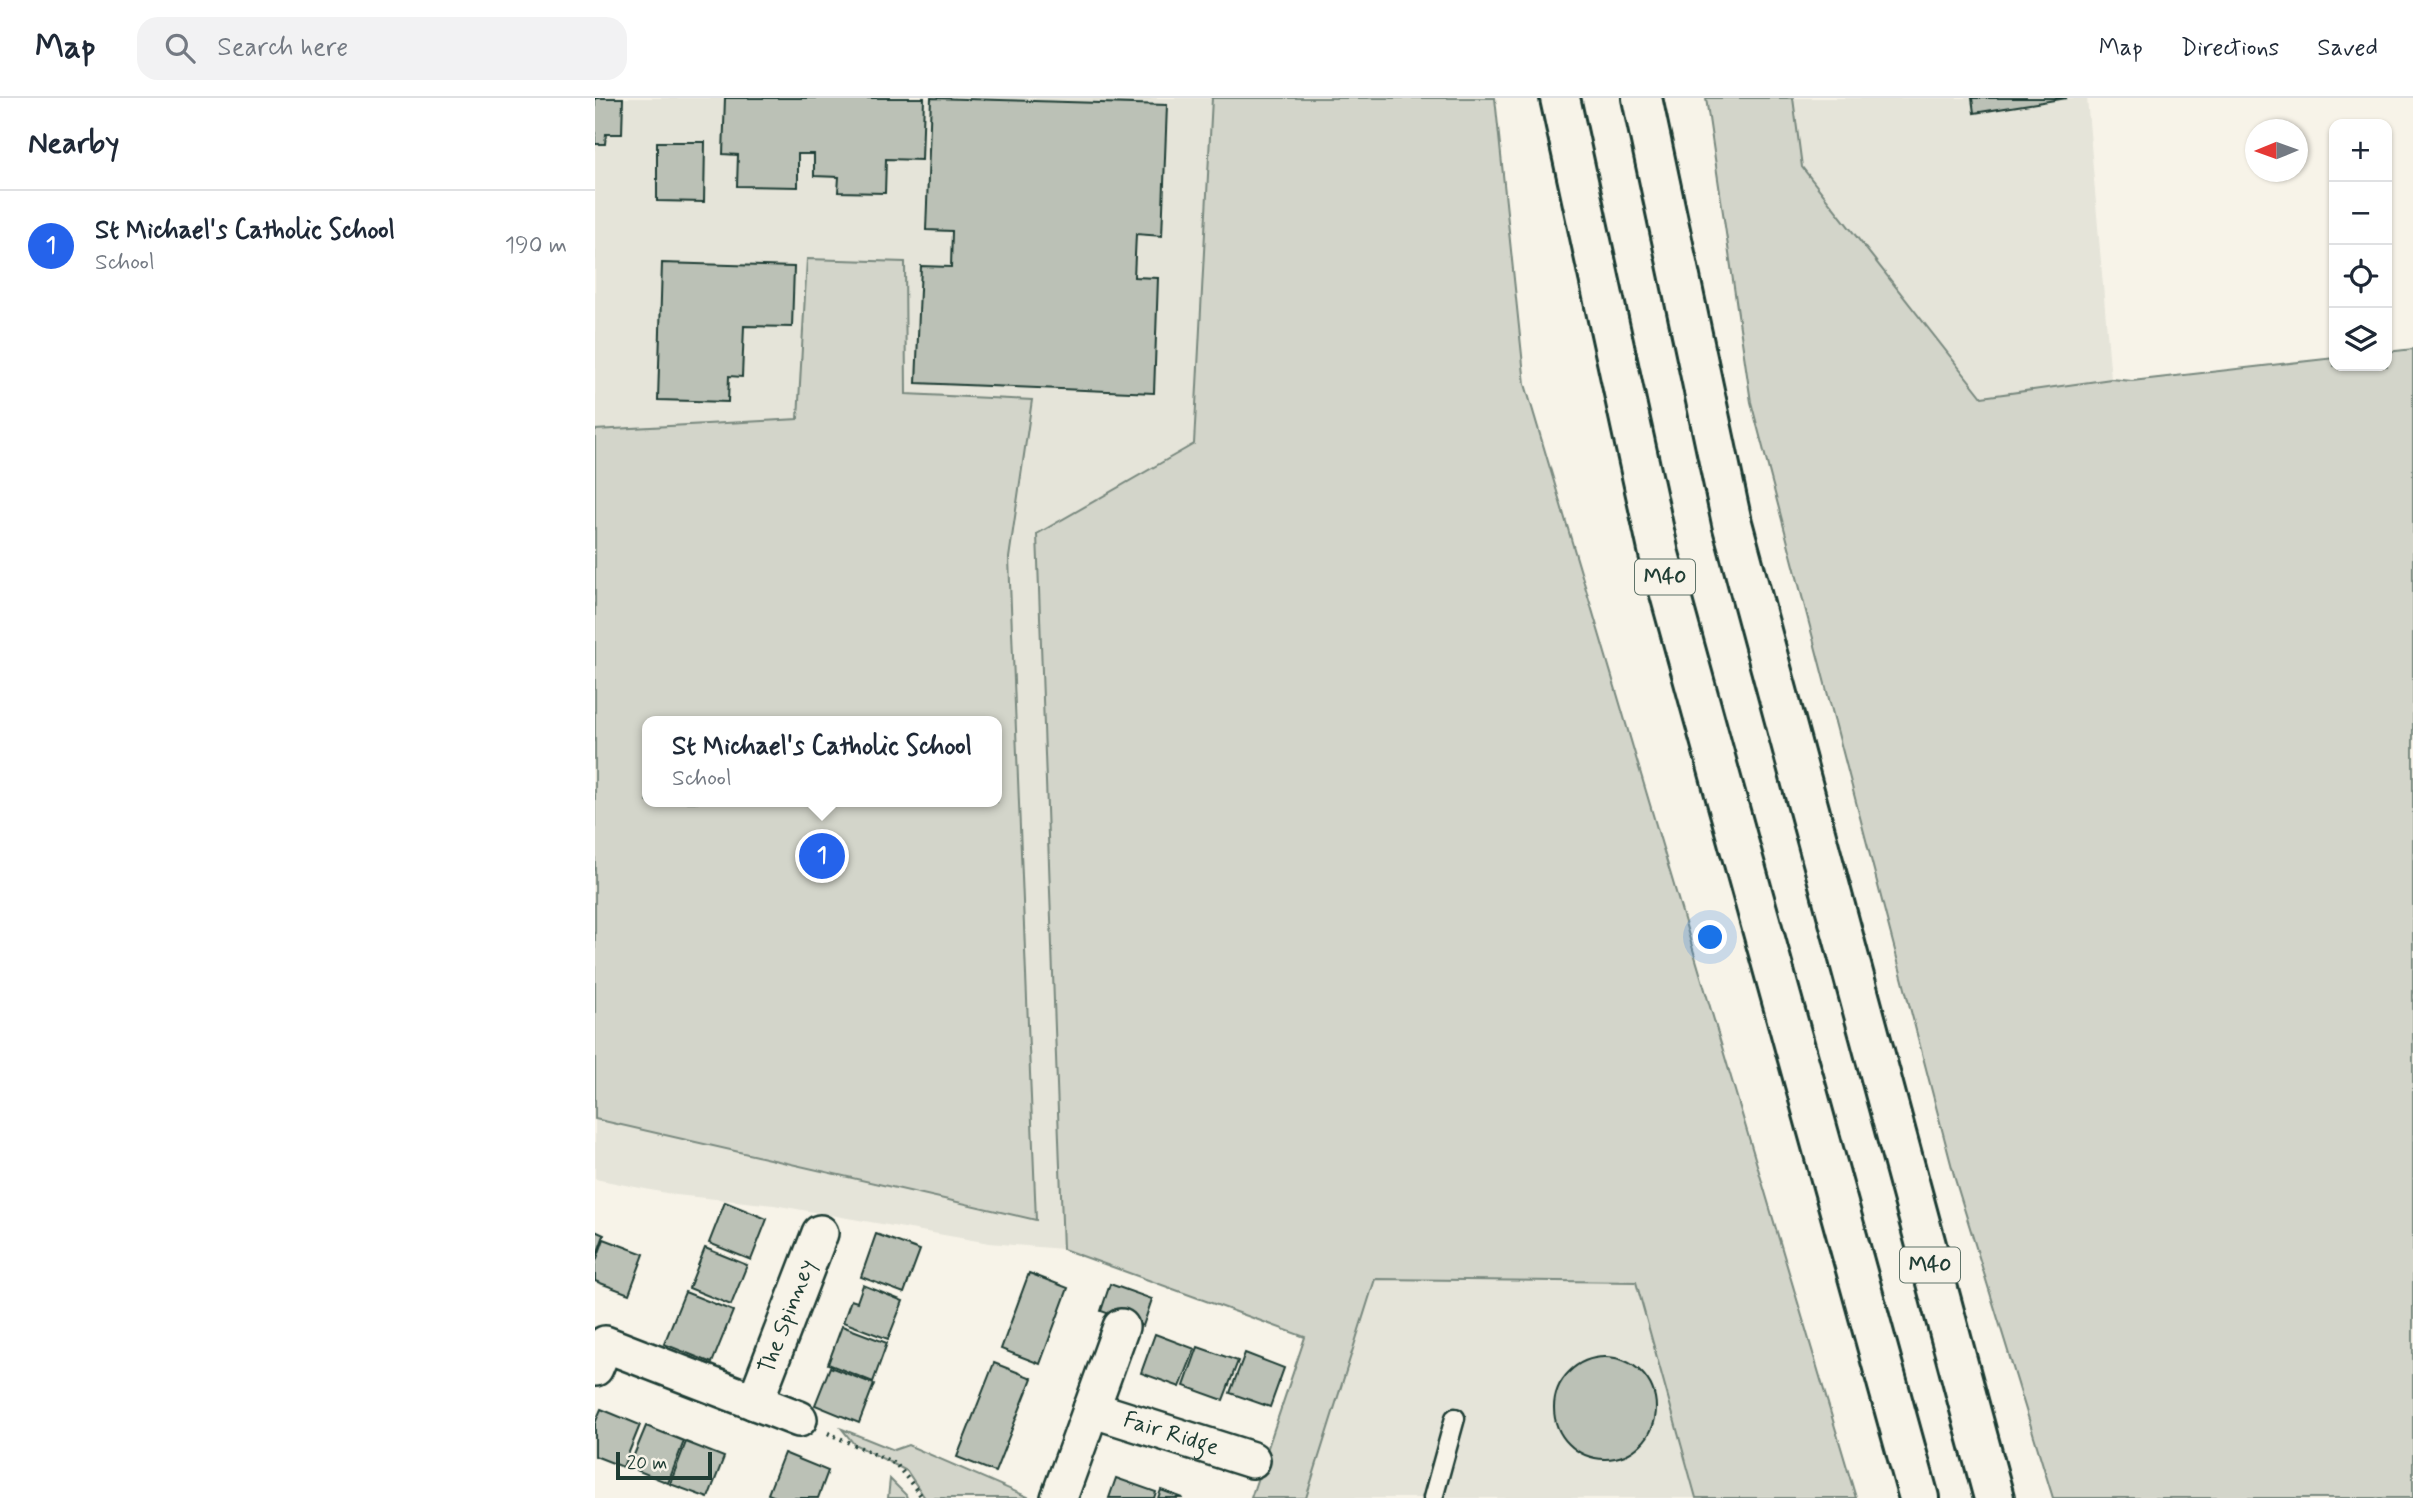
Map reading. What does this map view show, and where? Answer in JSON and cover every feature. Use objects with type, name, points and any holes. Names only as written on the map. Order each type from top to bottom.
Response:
[{"type":"highway","name":"M40","points":[[1560,98],[1659,554],[1919,1498]]},
{"type":"highway","name":"M40","points":[[1642,98],[1732,523],[1994,1498]]},
{"type":"street","name":"The Spinney","points":[[755,1402],[820,1233]]},
{"type":"street","points":[[1059,1498],[1121,1327]]},
{"type":"street","name":"The Spinney","points":[[598,1351],[799,1419]]},
{"type":"street","name":"Fair Ridge","points":[[1091,1409],[1252,1460]]},
{"type":"lane","points":[[1433,1498],[1455,1418]]},
{"type":"path","points":[[799,1419],[896,1464],[923,1498]]},
{"type":"shaded area","points":[[595,98],[1212,98],[1194,444],[1037,534],[1063,1249],[989,1243],[774,1205],[676,1195],[595,1179]]},
{"type":"shaded area","points":[[1212,98],[1495,98],[1525,384],[1856,1498],[1696,1498],[1636,1282],[1375,1279],[1306,1498],[1251,1498],[1305,1337],[1063,1249],[1037,534],[1194,444]]},
{"type":"shaded area","points":[[1706,98],[1793,98],[1802,167],[1982,397],[2111,379],[2132,381],[2329,359],[2329,371],[2392,371],[2392,351],[2413,349],[2413,1498],[2053,1498],[1955,1179],[1751,402]]},
{"type":"shaded area","points":[[1793,98],[2087,98],[2111,379],[1982,397],[1802,167]]},
{"type":"shaded area","points":[[807,259],[905,262],[906,394],[1032,400],[1009,558],[1036,1220],[595,1119],[595,430],[798,419]]},
{"type":"shaded area","points":[[1375,1279],[1636,1282],[1695,1498],[1306,1498]]},
{"type":"shaded area","points":[[842,1429],[894,1450],[908,1445],[1030,1498],[925,1498],[907,1471],[854,1444]]},
{"type":"shaded area","points":[[890,1479],[906,1495],[907,1498],[888,1498]]},
{"type":"building","points":[[595,98],[623,98],[622,134],[606,134],[605,144],[595,144]]},
{"type":"building","points":[[725,98],[924,98],[922,160],[886,159],[885,193],[838,192],[839,177],[814,176],[814,154],[798,154],[798,187],[737,186],[738,155],[723,154]]},
{"type":"building","points":[[931,98],[1167,105],[1162,236],[1136,234],[1134,277],[1158,278],[1154,393],[916,383],[921,266],[951,267],[952,231],[926,230]]},
{"type":"building","points":[[1972,98],[2067,98],[1974,113]]},
{"type":"building","points":[[657,142],[705,142],[704,202],[657,201]]},
{"type":"building","points":[[662,263],[794,267],[792,327],[744,326],[742,377],[729,376],[728,402],[658,400]]},
{"type":"building","points":[[725,1202],[767,1219],[751,1260],[709,1243]]},
{"type":"building","points":[[595,1231],[604,1235],[595,1260]]},
{"type":"building","points":[[876,1234],[920,1250],[904,1293],[861,1277]]},
{"type":"building","points":[[604,1239],[644,1254],[629,1294],[595,1281],[595,1264]]},
{"type":"building","points":[[705,1248],[747,1265],[731,1305],[689,1288]]},
{"type":"building","points":[[1029,1273],[1068,1288],[1040,1364],[1001,1349]]},
{"type":"building","points":[[1110,1284],[1152,1299],[1143,1326],[1101,1311]]},
{"type":"building","points":[[863,1285],[903,1301],[888,1339],[843,1322],[851,1300],[857,1302]]},
{"type":"building","points":[[685,1292],[733,1311],[712,1363],[664,1344]]},
{"type":"building","points":[[842,1326],[887,1343],[873,1382],[828,1364]]},
{"type":"building","points":[[1155,1334],[1195,1349],[1180,1387],[1141,1373]]},
{"type":"building","points":[[1198,1347],[1238,1361],[1223,1400],[1184,1386]]},
{"type":"building","points":[[1245,1353],[1284,1368],[1270,1407],[1230,1393]]},
{"type":"building","points":[[1605,1357],[1624,1361],[1641,1372],[1652,1389],[1656,1408],[1652,1427],[1641,1444],[1624,1455],[1605,1459],[1586,1455],[1569,1444],[1558,1427],[1554,1408],[1558,1389],[1569,1372],[1586,1361]]},
{"type":"building","points":[[994,1363],[1032,1378],[995,1472],[957,1457]]},
{"type":"building","points":[[830,1367],[874,1384],[859,1423],[815,1405]]},
{"type":"building","points":[[601,1409],[640,1425],[623,1467],[595,1456],[595,1423]]},
{"type":"building","points":[[646,1426],[684,1441],[668,1483],[629,1467]]},
{"type":"building","points":[[686,1442],[724,1457],[708,1498],[670,1484]]},
{"type":"building","points":[[784,1453],[828,1471],[818,1498],[778,1498],[768,1494]]},
{"type":"building","points":[[1116,1478],[1156,1492],[1154,1498],[1109,1498]]},
{"type":"building","points":[[1161,1490],[1183,1498],[1158,1498]]},
{"type":"place","name":"St Michael's Catholic School","points":[[822,856]]}]
